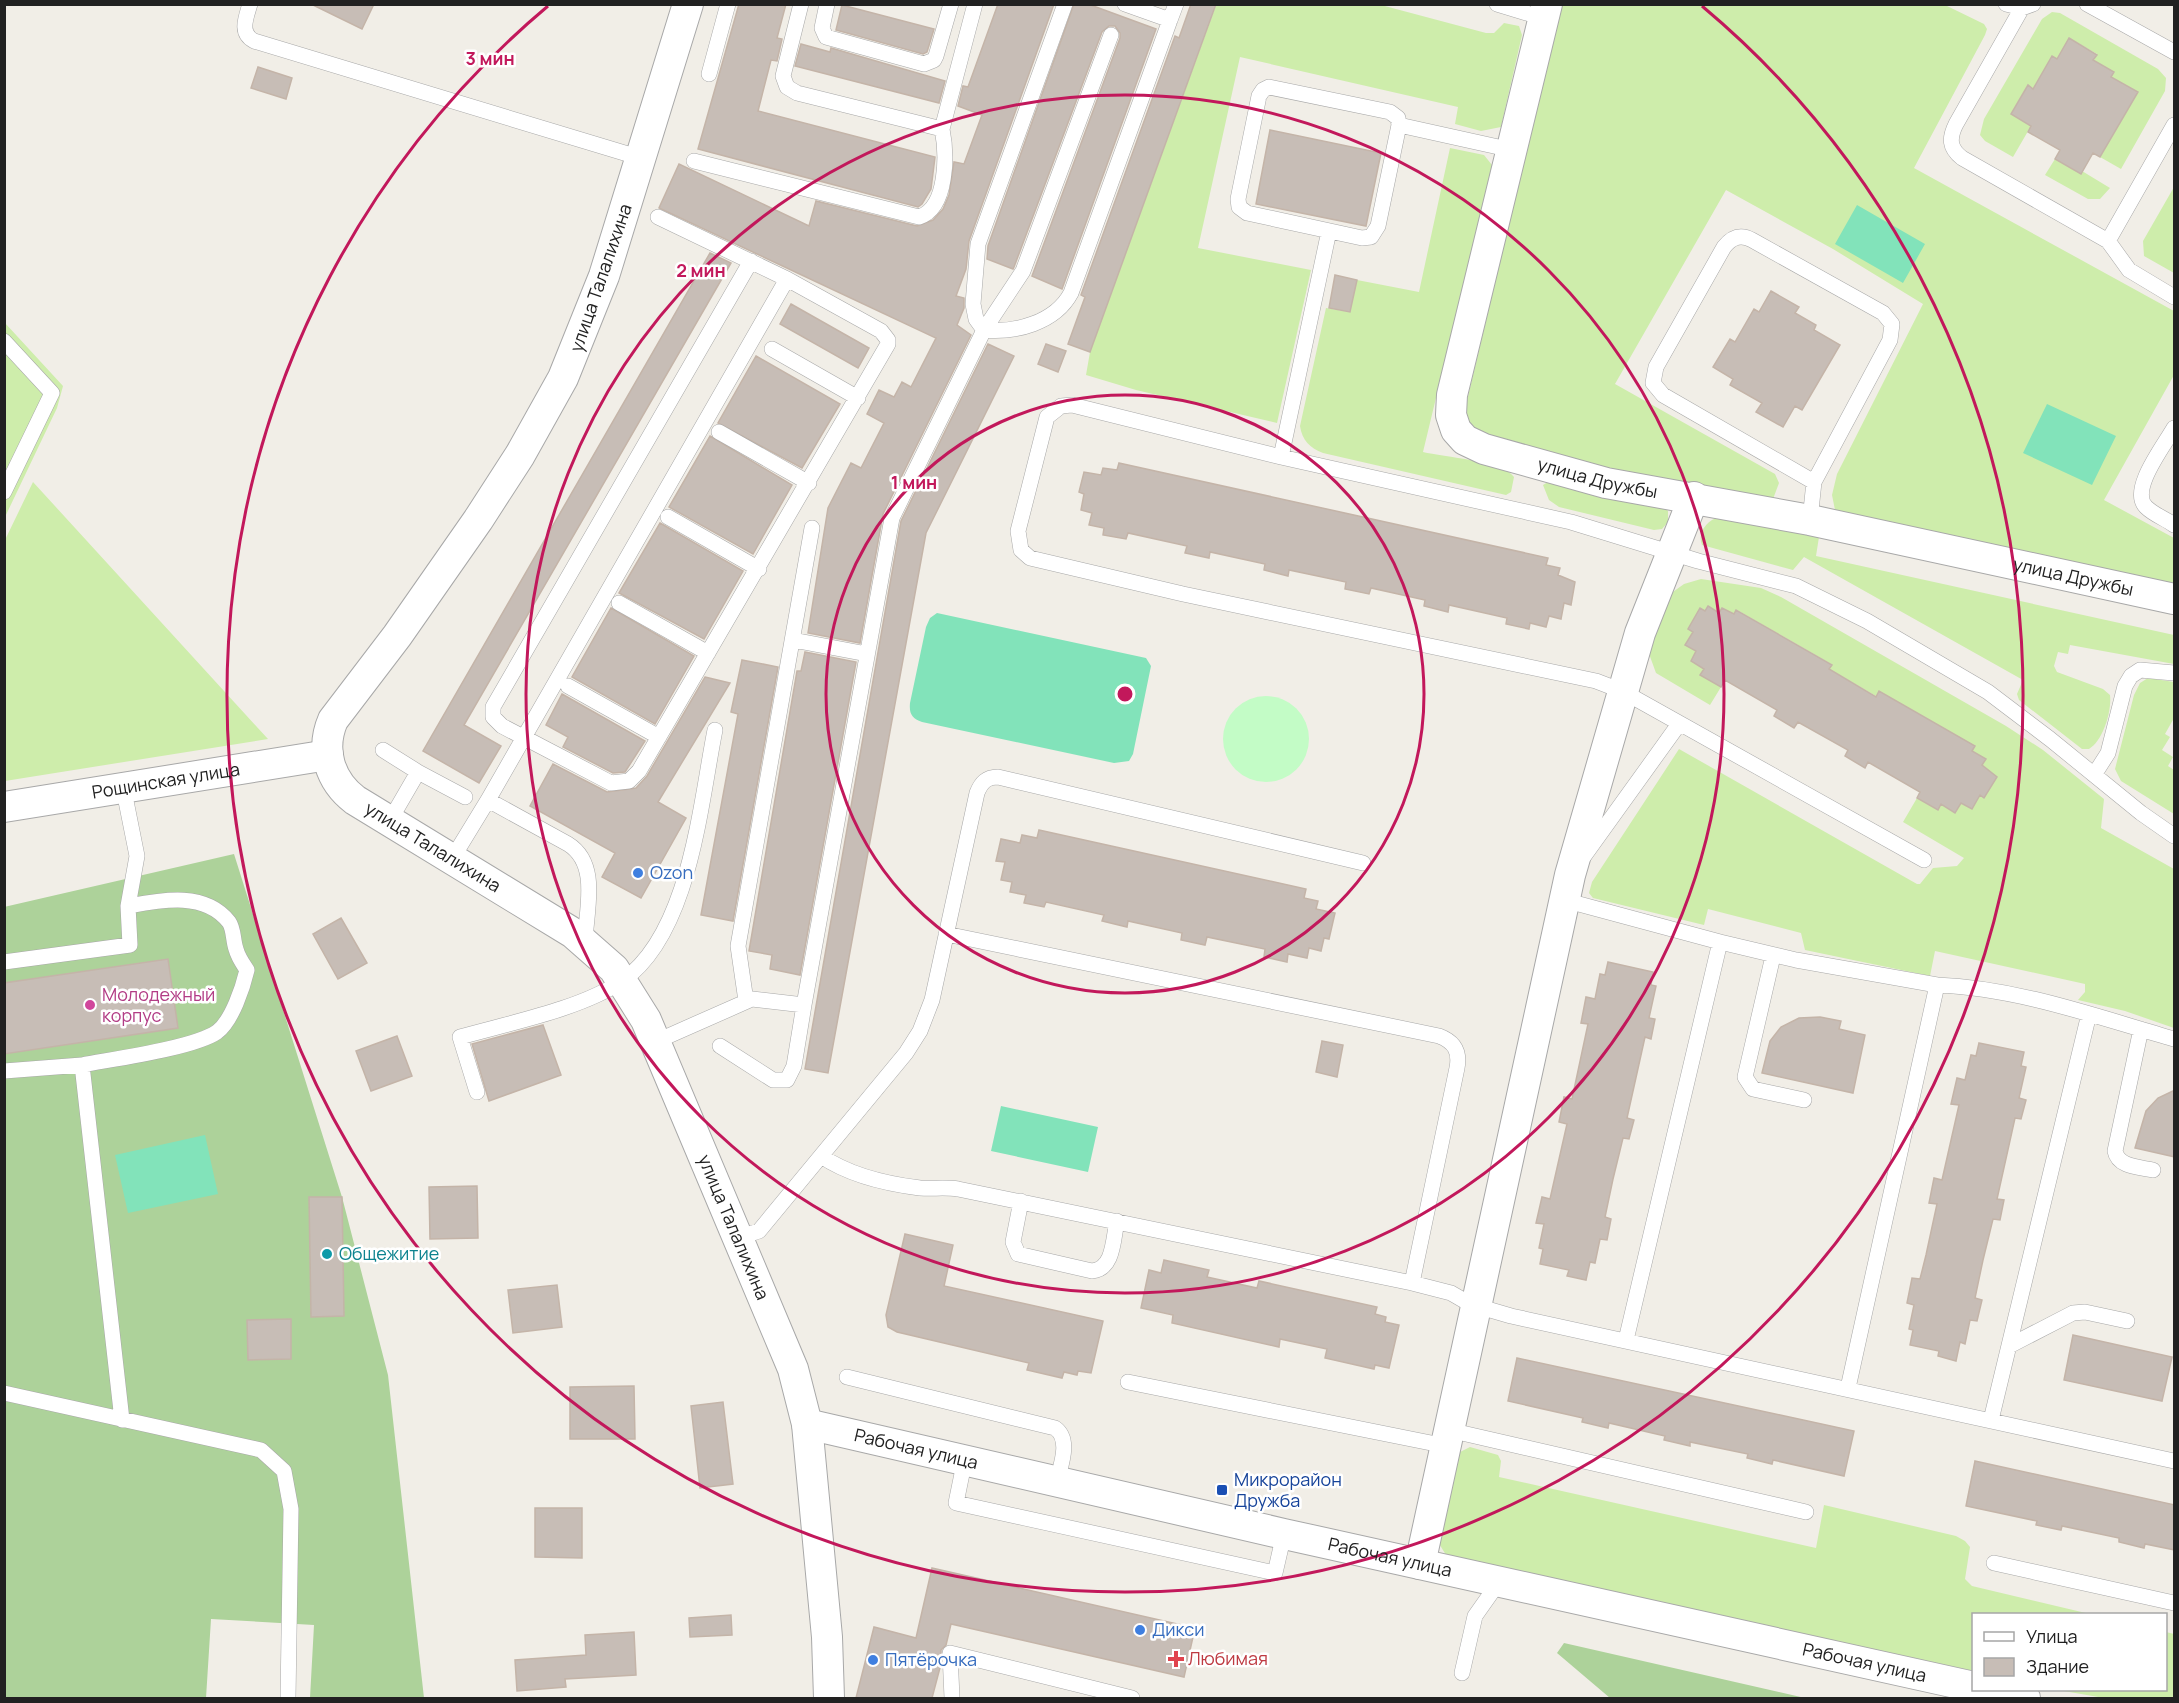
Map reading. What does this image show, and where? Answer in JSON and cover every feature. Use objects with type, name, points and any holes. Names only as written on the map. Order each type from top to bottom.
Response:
[{"type":"street","name":"улица Талалихина","points":[[688,4],[595,305],[549,405],[478,520],[403,628],[333,720],[328,736],[328,755],[333,774],[342,789],[389,822],[542,912],[585,942],[622,981],[657,1041],[793,1369],[807,1424],[827,1637],[829,1698]]},
{"type":"street","name":"улица Дружбы","points":[[1545,11],[1452,395],[1451,415],[1456,430],[1465,440],[1478,447],[1619,485],[1810,520],[2175,599]]},
{"type":"street","points":[[1420,1564],[1567,888],[1643,623],[1694,497]]},
{"type":"street","name":"Рощинская улица","points":[[4,807],[123,786],[328,755]]},
{"type":"street","name":"Рабочая улица","points":[[807,1424],[1284,1534],[1972,1687]]},
{"type":"street","points":[[1994,1691],[2025,1698]]},
{"type":"lane","points":[[250,4],[244,30],[246,35],[254,41],[641,158]]},
{"type":"lane","points":[[708,74],[728,4]]},
{"type":"lane","points":[[801,4],[783,76],[787,87],[796,93],[942,129]]},
{"type":"lane","points":[[827,4],[822,28],[826,37],[924,64],[934,60],[936,56],[951,4]]},
{"type":"lane","points":[[694,161],[919,217],[934,207],[946,162],[942,129],[975,4]]},
{"type":"lane","points":[[984,330],[976,319],[973,304],[978,244],[1065,4]]},
{"type":"lane","points":[[1125,4],[1170,20]]},
{"type":"lane","points":[[984,330],[1009,331],[1032,324],[1055,313],[1066,301],[1176,4]]},
{"type":"lane","points":[[1497,4],[1545,11]]},
{"type":"lane","points":[[2006,4],[2028,6],[1956,124],[1951,144],[1962,158],[2108,241],[2129,270],[2175,297]]},
{"type":"lane","points":[[2087,4],[2175,52]]},
{"type":"lane","points":[[720,1046],[773,1080],[787,1080],[794,1066],[895,509],[984,330],[1023,271],[1111,35]]},
{"type":"lane","points":[[1272,87],[1390,112],[1398,118],[1399,125],[1374,235],[1367,238],[1329,231],[1247,213],[1239,207],[1238,200],[1261,93],[1272,87]]},
{"type":"lane","points":[[1399,125],[1512,150]]},
{"type":"lane","points":[[2108,241],[2175,125]]},
{"type":"lane","points":[[658,217],[751,261],[787,279],[885,335],[888,339],[886,350],[635,777],[616,784],[497,723],[493,706],[751,261]]},
{"type":"lane","points":[[1281,457],[1329,231]]},
{"type":"lane","points":[[1810,520],[1814,482],[1890,340],[1892,324],[1883,313],[1752,240],[1743,237],[1733,238],[1724,247],[1662,357],[1654,373],[1653,383],[1663,395],[1814,482]]},
{"type":"lane","points":[[452,859],[787,279]]},
{"type":"lane","points":[[4,341],[52,393],[4,492]]},
{"type":"lane","points":[[772,349],[858,398]]},
{"type":"lane","points":[[1924,860],[1622,691],[1583,677],[1386,638],[1037,560],[1024,554],[1018,544],[1018,531],[1044,423],[1051,412],[1061,406],[1072,405],[1281,457],[1571,522],[1788,584],[1840,606],[1988,692],[2141,813],[2175,836]]},
{"type":"lane","points":[[2175,428],[2143,482],[2140,493],[2145,507],[2175,525]]},
{"type":"lane","points":[[719,432],[809,483]]},
{"type":"lane","points":[[668,517],[759,569]]},
{"type":"lane","points":[[746,1001],[738,946],[812,528]]},
{"type":"lane","points":[[619,603],[708,653]]},
{"type":"lane","points":[[793,640],[867,654]]},
{"type":"lane","points":[[2094,774],[2108,753],[2127,680],[2140,670],[2175,673]]},
{"type":"lane","points":[[568,686],[659,737]]},
{"type":"lane","points":[[1679,724],[1567,888],[1720,942],[1773,956],[1937,985],[1987,990],[2089,1014],[2175,1039]]},
{"type":"lane","points":[[477,1092],[460,1037],[585,1000],[622,981],[654,946],[677,903],[688,867],[715,730]]},
{"type":"lane","points":[[383,750],[465,797]]},
{"type":"lane","points":[[389,822],[418,772]]},
{"type":"lane","points":[[737,1238],[759,1231],[920,1031],[932,1000],[977,794],[982,783],[989,778],[998,777],[1130,807],[1363,864]]},
{"type":"lane","points":[[4,962],[130,945],[128,906],[137,856],[123,786]]},
{"type":"lane","points":[[488,800],[568,844],[584,858],[588,872],[585,942]]},
{"type":"lane","points":[[4,1071],[82,1065],[193,1042],[218,1032],[242,991],[247,970],[236,950],[230,923],[213,909],[188,900],[162,899],[128,906]]},
{"type":"lane","points":[[946,934],[1439,1036],[1451,1042],[1458,1053],[1457,1068],[1412,1283]]},
{"type":"lane","points":[[1626,1340],[1720,942]]},
{"type":"lane","points":[[1773,956],[1745,1077],[1753,1089],[1804,1100]]},
{"type":"lane","points":[[1848,1388],[1937,985]]},
{"type":"lane","points":[[657,1041],[746,1001],[766,999],[804,1005]]},
{"type":"lane","points":[[1991,1420],[2089,1014]]},
{"type":"lane","points":[[2141,1029],[2115,1151],[2118,1160],[2125,1164],[2153,1170]]},
{"type":"lane","points":[[82,1065],[122,1420]]},
{"type":"lane","points":[[821,1156],[848,1171],[896,1183],[923,1188],[958,1189],[1022,1201],[1412,1283],[1450,1293],[1475,1306],[1511,1316],[2175,1461]]},
{"type":"lane","points":[[1022,1201],[1013,1242],[1018,1254],[1092,1271],[1101,1270],[1106,1265],[1117,1221]]},
{"type":"lane","points":[[2009,1346],[2073,1313],[2085,1312],[2127,1321]]},
{"type":"lane","points":[[848,1377],[1055,1428],[1062,1434],[1064,1443],[1057,1481]]},
{"type":"lane","points":[[1128,1382],[1447,1438],[1806,1512]]},
{"type":"lane","points":[[4,1393],[261,1450],[285,1471],[291,1509],[288,1698]]},
{"type":"lane","points":[[965,1460],[956,1503],[1275,1572],[1284,1534]]},
{"type":"lane","points":[[1994,1563],[2175,1603]]},
{"type":"lane","points":[[1462,1673],[1475,1616],[1499,1582]]},
{"type":"lane","points":[[952,1698],[950,1653],[1132,1698]]},
{"type":"green space","points":[[1216,5],[1381,5],[1486,33],[1494,33],[1504,23],[1519,26],[1522,35],[1501,127],[1481,131],[1455,124],[1458,107],[1240,57],[1198,248],[1311,270],[1277,423],[1136,390],[1086,375],[1090,352]]},
{"type":"green space","points":[[1561,5],[1945,5],[1984,24],[1987,29],[1985,35],[1914,168],[2174,311],[2174,375],[2104,500],[2174,538],[2174,584],[1835,510],[1832,495],[1837,474],[1923,304],[1833,249],[1726,190],[1615,384],[1775,474],[1779,483],[1773,499],[1603,467],[1479,433],[1470,427],[1465,409]]},
{"type":"green space","points":[[2052,12],[2060,13],[2158,69],[2166,78],[2165,91],[2121,169],[2100,157],[2138,92],[2111,77],[2114,72],[2093,60],[2097,54],[2069,38],[2057,59],[2052,56],[2033,89],[2027,86],[2011,114],[2031,126],[2013,157],[1985,141],[1980,135],[1984,119],[2042,19]]},
{"type":"green space","points":[[1450,148],[1484,155],[1492,165],[1423,452],[1486,463],[1508,472],[1514,477],[1511,492],[1506,495],[1323,453],[1307,443],[1300,426],[1326,308],[1350,312],[1357,280],[1419,292]]},
{"type":"green space","points":[[2055,159],[2081,174],[2082,171],[2110,188],[2100,199],[2088,199],[2045,175]]},
{"type":"green space","points":[[2174,187],[2174,273],[2144,256],[2143,241]]},
{"type":"green space","points":[[1857,205],[1925,244],[1903,283],[1835,244]]},
{"type":"green space","points":[[5,323],[63,386],[57,408],[5,517]]},
{"type":"green space","points":[[2047,404],[2116,436],[2092,485],[2023,453]]},
{"type":"green space","points":[[33,482],[268,739],[5,781],[5,540]]},
{"type":"green space","points":[[1548,482],[1616,500],[1665,508],[1668,511],[1668,522],[1662,529],[1654,530],[1559,507],[1549,500],[1543,485]]},
{"type":"green space","points":[[1719,517],[1819,537],[1816,556],[2174,635],[2174,664],[2070,645],[2068,654],[2058,652],[2054,666],[2057,672],[2103,689],[2110,695],[2108,717],[2102,733],[2089,749],[2082,749],[2019,700],[2017,694],[2023,680],[1804,557],[1793,570],[1702,545],[1701,536],[1704,528]]},
{"type":"green space","points":[[1701,579],[1761,588],[1781,597],[2006,726],[2043,750],[2104,799],[2101,828],[2174,869],[2174,1028],[2125,1011],[2078,1000],[2085,992],[2085,984],[1935,951],[1930,976],[1805,950],[1801,933],[1708,909],[1704,925],[1593,898],[1589,893],[1592,882],[1679,749],[1917,884],[1920,884],[1933,868],[1957,866],[1964,858],[1903,822],[1917,798],[1938,810],[1941,804],[1955,813],[1961,803],[1972,809],[1980,795],[1984,798],[1996,777],[1982,765],[1985,759],[1829,669],[1831,664],[1737,610],[1734,614],[1722,608],[1719,613],[1708,606],[1688,629],[1693,632],[1685,645],[1696,651],[1691,661],[1704,669],[1701,675],[1721,687],[1710,705],[1656,673],[1648,651],[1670,594],[1684,584]]},
{"type":"green space","points":[[937,613],[1146,658],[1151,666],[1133,754],[1129,761],[1114,763],[916,719],[911,713],[910,703],[926,627],[930,618]]},
{"type":"green space","points":[[2148,678],[2174,682],[2174,718],[2165,734],[2170,737],[2162,750],[2173,757],[2168,766],[2174,770],[2174,814],[2121,781],[2115,769],[2134,695],[2140,683]]},
{"type":"green space","points":[[1266,696],[1290,703],[1302,715],[1309,739],[1302,763],[1290,775],[1266,782],[1242,775],[1230,763],[1223,739],[1230,715],[1242,703]]},
{"type":"green space","points":[[234,854],[342,1197],[388,1375],[424,1698],[310,1698],[314,1625],[211,1619],[206,1698],[5,1698],[4,907]]},
{"type":"green space","points":[[1001,1106],[1098,1127],[1088,1172],[991,1151]]},
{"type":"green space","points":[[205,1135],[218,1194],[128,1213],[115,1155]]},
{"type":"green space","points":[[1470,1447],[1498,1455],[1501,1461],[1499,1477],[1816,1548],[1824,1505],[1956,1536],[1970,1547],[1965,1579],[1972,1586],[2086,1613],[1972,1613],[1972,1671],[1446,1555],[1438,1542],[1458,1453]]},
{"type":"green space","points":[[2167,1632],[2174,1634],[2174,1698],[2104,1698],[2064,1691],[2167,1691]]},
{"type":"green space","points":[[1564,1643],[1805,1698],[1610,1698],[1557,1653]]},
{"type":"building","points":[[311,4],[374,4],[362,29]]},
{"type":"building","points":[[739,4],[786,4],[777,38],[782,39],[777,61],[771,60],[758,111],[935,157],[931,189],[922,204],[918,207],[698,149]]},
{"type":"building","points":[[998,4],[1054,4],[969,241],[966,269],[956,296],[964,298],[964,308],[957,325],[971,335],[883,514],[860,643],[808,633],[828,508],[851,463],[861,468],[884,423],[867,414],[879,390],[894,397],[902,382],[911,387],[936,338],[659,208],[679,164],[809,226],[816,201],[917,226],[933,220],[943,209],[949,195],[954,162],[964,164],[982,115],[958,106],[963,86],[968,87]]},
{"type":"building","points":[[1074,4],[1088,4],[1156,29],[1062,289],[1032,276],[1120,38],[1120,33],[1115,26],[1109,26],[1102,32],[1013,269],[987,259],[988,246]]},
{"type":"building","points":[[1191,4],[1216,4],[1090,352],[1068,344],[1085,297],[1081,295],[1175,36],[1179,38]]},
{"type":"building","points":[[842,5],[934,29],[927,52],[923,54],[836,30]]},
{"type":"building","points":[[2069,38],[2097,55],[2093,60],[2114,72],[2111,77],[2138,92],[2100,157],[2093,153],[2081,174],[2055,159],[2060,150],[2028,132],[2031,126],[2011,114],[2028,85],[2033,89],[2052,56],[2057,59]]},
{"type":"building","points":[[801,44],[830,52],[831,48],[945,81],[939,103],[795,66]]},
{"type":"building","points":[[258,67],[292,78],[286,99],[251,88]]},
{"type":"building","points":[[1270,130],[1381,153],[1366,226],[1256,204]]},
{"type":"building","points":[[710,253],[731,263],[464,725],[501,746],[479,783],[423,751]]},
{"type":"building","points":[[1335,275],[1357,280],[1350,312],[1329,308]]},
{"type":"building","points":[[1771,291],[1799,307],[1795,313],[1816,325],[1814,330],[1840,345],[1802,410],[1795,406],[1783,427],[1756,412],[1762,403],[1730,385],[1733,379],[1713,367],[1730,339],[1735,342],[1754,309],[1759,312]]},
{"type":"building","points":[[791,304],[869,348],[858,368],[780,324]]},
{"type":"building","points":[[988,344],[1014,356],[926,533],[828,1073],[805,1069],[901,521]]},
{"type":"building","points":[[1046,344],[1066,351],[1058,372],[1038,364]]},
{"type":"building","points":[[756,356],[840,404],[802,468],[718,423]]},
{"type":"building","points":[[710,436],[792,485],[753,554],[669,507]]},
{"type":"building","points":[[1119,463],[1548,558],[1546,565],[1560,568],[1558,575],[1575,582],[1571,605],[1564,603],[1561,619],[1549,616],[1546,627],[1530,623],[1529,629],[1506,624],[1507,618],[1449,605],[1448,612],[1424,606],[1425,600],[1371,588],[1369,594],[1345,589],[1346,582],[1289,570],[1288,576],[1264,570],[1265,564],[1210,552],[1209,558],[1185,553],[1187,546],[1128,533],[1126,539],[1103,535],[1104,528],[1089,525],[1092,513],[1081,510],[1084,494],[1079,492],[1084,472],[1101,475],[1103,468],[1117,470]]},
{"type":"building","points":[[660,523],[743,571],[704,639],[619,593]]},
{"type":"building","points":[[1708,606],[1719,613],[1722,608],[1734,614],[1736,610],[1832,665],[1829,669],[1876,697],[1879,691],[1975,746],[1972,751],[1986,759],[1982,765],[1997,777],[1984,798],[1980,795],[1972,809],[1961,803],[1955,813],[1941,804],[1938,810],[1917,798],[1920,792],[1868,762],[1865,768],[1845,756],[1848,750],[1798,722],[1794,728],[1774,716],[1777,710],[1725,680],[1721,687],[1700,675],[1704,669],[1691,661],[1696,651],[1685,645],[1693,632],[1688,629],[1700,608],[1705,611]]},
{"type":"building","points":[[611,608],[694,656],[655,724],[572,677]]},
{"type":"building","points":[[805,652],[856,662],[800,975],[770,969],[772,955],[749,951],[797,671],[801,671]]},
{"type":"building","points":[[742,660],[778,667],[733,921],[701,915],[738,714],[731,712]]},
{"type":"building","points":[[705,677],[730,683],[658,802],[686,818],[641,898],[602,877],[615,853],[530,806],[553,764],[607,792],[636,788],[647,776]]},
{"type":"building","points":[[562,694],[645,741],[625,772],[613,773],[563,747],[568,737],[546,725]]},
{"type":"building","points":[[1039,830],[1306,889],[1304,898],[1318,901],[1316,909],[1335,913],[1329,939],[1324,938],[1321,951],[1309,948],[1307,958],[1288,954],[1287,962],[1264,957],[1265,949],[1207,937],[1205,945],[1181,940],[1182,933],[1128,921],[1127,927],[1102,921],[1104,915],[1046,902],[1044,907],[1024,903],[1026,895],[1010,892],[1012,882],[1001,880],[1005,862],[996,861],[1001,839],[1020,843],[1022,835],[1037,838]]},
{"type":"building","points":[[341,918],[367,963],[338,979],[313,934]]},
{"type":"building","name":"Молодежный корпус","points":[[168,959],[178,1028],[4,1054],[4,983]]},
{"type":"building","points":[[1608,962],[1653,972],[1651,985],[1656,986],[1649,1018],[1655,1019],[1651,1039],[1645,1037],[1627,1118],[1634,1120],[1629,1139],[1623,1138],[1613,1179],[1605,1217],[1611,1219],[1607,1240],[1600,1239],[1595,1263],[1590,1262],[1586,1280],[1567,1276],[1569,1270],[1540,1264],[1543,1249],[1539,1248],[1544,1224],[1536,1223],[1542,1197],[1550,1199],[1567,1124],[1559,1122],[1564,1097],[1572,1099],[1588,1024],[1581,1023],[1586,997],[1595,999],[1600,974],[1605,975]]},
{"type":"building","points":[[1820,1017],[1841,1021],[1839,1029],[1865,1035],[1853,1093],[1762,1073],[1770,1041],[1781,1027],[1799,1018]]},
{"type":"building","points":[[543,1025],[561,1075],[489,1101],[472,1044]]},
{"type":"building","points":[[397,1036],[412,1076],[371,1091],[356,1051]]},
{"type":"building","points":[[1322,1041],[1343,1045],[1337,1077],[1316,1072]]},
{"type":"building","points":[[1979,1043],[2024,1052],[2021,1066],[2026,1067],[2019,1098],[2026,1100],[2021,1119],[2015,1118],[1997,1199],[2004,1200],[2000,1220],[1993,1219],[1983,1260],[1975,1298],[1982,1300],[1977,1321],[1970,1320],[1965,1344],[1960,1342],[1956,1361],[1938,1356],[1939,1351],[1910,1345],[1913,1330],[1909,1329],[1914,1305],[1907,1303],[1912,1278],[1920,1279],[1926,1255],[1937,1204],[1929,1203],[1934,1178],[1942,1180],[1959,1105],[1951,1104],[1957,1078],[1965,1080],[1971,1055],[1976,1056]]},
{"type":"building","points":[[2175,1090],[2175,1157],[2135,1148],[2146,1111],[2158,1098]]},
{"type":"building","points":[[477,1186],[478,1238],[430,1239],[429,1187]]},
{"type":"building","name":"Общежитие","points":[[309,1197],[342,1197],[344,1316],[311,1317]]},
{"type":"building","points":[[905,1234],[953,1245],[944,1286],[1103,1321],[1091,1373],[1078,1371],[1077,1375],[1064,1372],[1062,1378],[1027,1370],[1029,1363],[897,1332],[888,1327],[886,1315]]},
{"type":"building","points":[[1164,1260],[1209,1270],[1207,1277],[1257,1288],[1259,1281],[1377,1307],[1375,1314],[1386,1317],[1385,1322],[1399,1325],[1389,1368],[1375,1365],[1374,1369],[1325,1358],[1327,1349],[1280,1339],[1279,1347],[1172,1323],[1173,1315],[1141,1308],[1149,1270],[1161,1273]]},
{"type":"building","points":[[557,1285],[562,1327],[513,1333],[508,1290]]},
{"type":"building","points":[[291,1319],[291,1359],[248,1360],[247,1320]]},
{"type":"building","points":[[2073,1335],[2172,1357],[2162,1401],[2064,1380]]},
{"type":"building","points":[[1517,1358],[1854,1431],[1844,1476],[1773,1460],[1772,1464],[1747,1458],[1748,1454],[1690,1442],[1690,1446],[1664,1440],[1665,1436],[1609,1423],[1608,1428],[1582,1422],[1583,1418],[1508,1401]]},
{"type":"building","points":[[634,1386],[635,1439],[570,1439],[570,1387]]},
{"type":"building","points":[[723,1402],[733,1484],[700,1488],[691,1406]]},
{"type":"building","points":[[1975,1461],[2175,1505],[2175,1550],[2145,1544],[2144,1548],[2119,1542],[2119,1538],[2062,1526],[2061,1530],[2036,1525],[2037,1521],[1966,1506]]},
{"type":"building","points":[[535,1508],[582,1508],[582,1558],[535,1557]]},
{"type":"building","points":[[932,1568],[1195,1628],[1184,1677],[951,1624],[946,1645],[941,1650],[941,1664],[932,1698],[856,1698],[874,1627],[916,1638]]},
{"type":"building","points":[[731,1615],[732,1635],[690,1637],[689,1618]]},
{"type":"building","points":[[634,1632],[636,1675],[565,1679],[566,1687],[517,1691],[515,1660],[586,1655],[585,1635]]},
{"type":"place","name":"Ozon","points":[[638,873]]},
{"type":"place","name":"Молодежный корпус","points":[[90,1005]]},
{"type":"place","name":"Общежитие","points":[[327,1254]]},
{"type":"place","name":"Микрорайон Дружба","points":[[1222,1490]]},
{"type":"place","name":"Дикси","points":[[1140,1630]]},
{"type":"place","name":"Любимая","points":[[1176,1659]]},
{"type":"place","name":"Пятёрочка","points":[[873,1660]]}]
